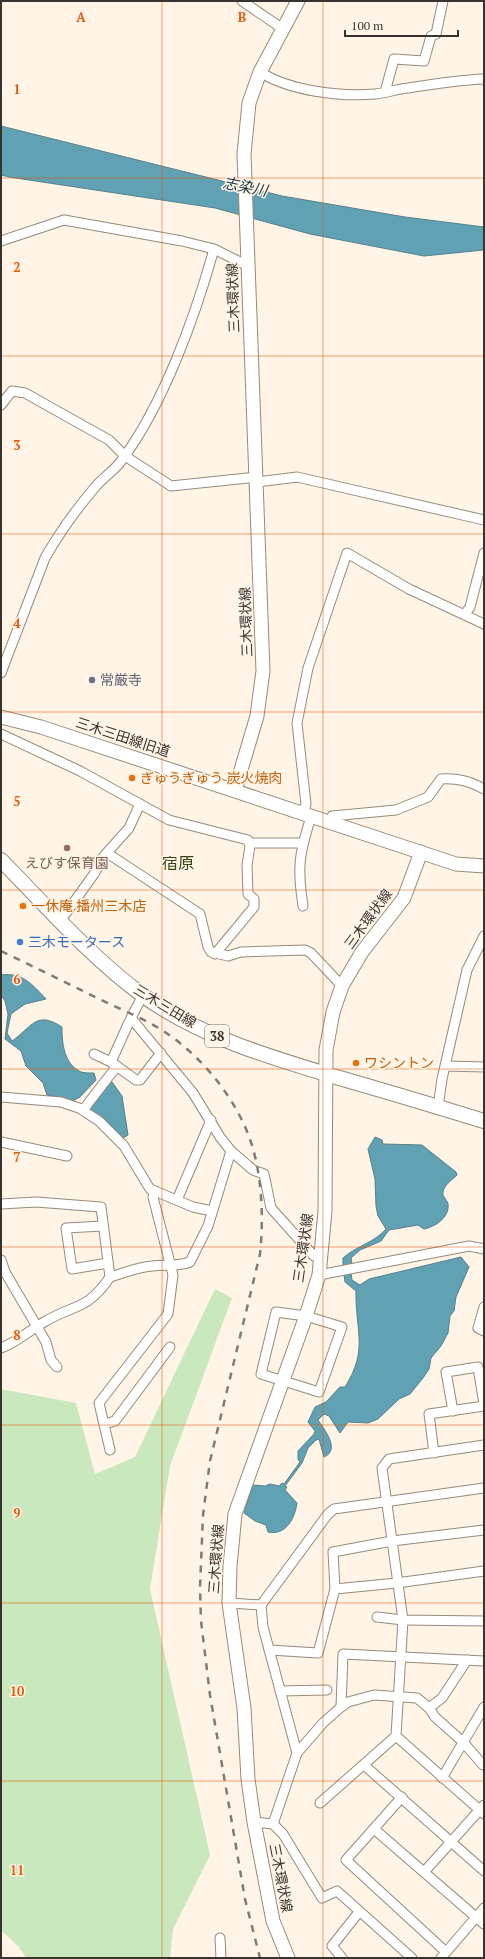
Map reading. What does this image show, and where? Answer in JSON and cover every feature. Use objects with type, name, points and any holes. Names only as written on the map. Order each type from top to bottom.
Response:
[{"type":"main road","name":"三木環状線","points":[[235,790],[257,716],[263,671],[257,480],[247,248],[245,166],[249,104],[260,72],[298,1]]},
{"type":"main road","name":"三木三田線旧道","points":[[1,717],[41,727],[235,790]]},
{"type":"main road","points":[[235,790],[307,816],[330,822],[456,864],[484,866]]},
{"type":"main road","name":"三木環状線","points":[[288,1958],[273,1922],[254,1822],[248,1779],[244,1708],[229,1604],[230,1566],[235,1514],[306,1316],[319,1275],[325,1211],[326,1074],[329,1032],[333,1012],[342,986],[362,952],[404,898],[421,852]]},
{"type":"main road","name":"三木三田線","points":[[1,860],[113,971],[143,995],[186,1021],[223,1039],[261,1054],[484,1121]]},
{"type":"street","points":[[242,1],[283,29]]},
{"type":"street","points":[[385,92],[394,59],[424,61],[431,36],[436,34],[443,1]]},
{"type":"street","points":[[260,72],[271,79],[290,86],[348,94],[376,94],[447,82],[484,79]]},
{"type":"street","points":[[1,242],[64,220],[141,233],[214,249],[248,266]]},
{"type":"street","points":[[1,673],[48,553],[96,486],[125,456],[156,401],[192,318],[214,249]]},
{"type":"street","points":[[1,405],[12,391],[26,393],[109,440],[125,456],[171,486],[297,477],[484,520]]},
{"type":"street","points":[[303,906],[299,877],[302,843],[307,816],[297,723],[308,668],[347,553],[409,590],[465,614],[484,624]]},
{"type":"street","points":[[465,614],[470,607],[484,553]]},
{"type":"street","points":[[1,734],[80,771],[169,820],[240,837],[248,840],[249,843],[302,843]]},
{"type":"street","points":[[330,822],[332,816],[396,810],[428,797],[441,779],[456,778],[484,789]]},
{"type":"street","points":[[61,920],[107,853],[129,828],[140,804]]},
{"type":"street","points":[[215,954],[254,908],[254,900],[248,894],[247,865],[249,843]]},
{"type":"street","points":[[107,853],[200,914],[208,947],[211,952],[228,956],[241,952],[305,950],[311,953],[342,986]]},
{"type":"street","points":[[438,1107],[442,1080],[467,970],[484,936]]},
{"type":"street","points":[[83,1110],[114,1064],[129,1022],[132,1020],[131,1018],[143,995]]},
{"type":"street","points":[[132,1020],[193,1093],[231,1151],[253,1170],[264,1174],[271,1208],[314,1256],[321,1258]]},
{"type":"street","points":[[94,1054],[114,1064],[136,1080],[140,1080],[161,1053]]},
{"type":"street","points":[[446,1066],[484,1067]]},
{"type":"street","points":[[1,1097],[62,1102],[83,1110],[99,1121],[124,1146],[150,1189],[193,1208],[212,1212]]},
{"type":"street","points":[[176,1200],[211,1120]]},
{"type":"street","points":[[1,1142],[67,1156]]},
{"type":"street","points":[[1,1348],[37,1327],[89,1302],[102,1290],[110,1278],[138,1268],[181,1265],[190,1262],[208,1226],[231,1151]]},
{"type":"street","points":[[110,1450],[99,1403],[168,1314],[173,1275],[153,1197],[155,1191]]},
{"type":"street","points":[[1,1204],[36,1202],[101,1207],[110,1278]]},
{"type":"street","points":[[103,1226],[66,1228],[72,1269],[108,1263]]},
{"type":"street","points":[[319,1275],[469,1246],[484,1249]]},
{"type":"street","points":[[2,1266],[46,1342],[51,1360],[57,1368]]},
{"type":"street","points":[[484,1307],[478,1328],[484,1331]]},
{"type":"street","points":[[276,1312],[306,1316],[342,1327],[319,1392],[282,1381],[261,1374],[276,1312]]},
{"type":"street","points":[[104,1424],[115,1421],[170,1347]]},
{"type":"street","points":[[434,1453],[429,1414],[453,1411],[484,1405],[478,1367],[446,1372],[453,1411]]},
{"type":"street","points":[[320,1803],[396,1736],[403,1620],[382,1468],[389,1459],[484,1445]]},
{"type":"street","points":[[297,1753],[263,1628],[261,1605],[328,1514],[334,1509],[484,1488]]},
{"type":"street","points":[[269,1650],[318,1653],[335,1589],[333,1552],[392,1541],[484,1530]]},
{"type":"street","points":[[335,1589],[397,1583],[484,1571]]},
{"type":"street","points":[[229,1604],[261,1605]]},
{"type":"street","points":[[377,1618],[403,1620],[484,1621]]},
{"type":"street","points":[[341,1707],[343,1654],[484,1661]]},
{"type":"street","points":[[429,1708],[442,1698],[467,1660]]},
{"type":"street","points":[[280,1691],[327,1690]]},
{"type":"street","points":[[273,1824],[297,1753],[324,1723],[348,1702],[374,1695],[417,1698],[429,1708],[435,1717],[463,1742],[483,1765]]},
{"type":"street","points":[[442,1778],[484,1709]]},
{"type":"street","points":[[396,1736],[442,1778],[482,1810],[424,1872]]},
{"type":"street","points":[[364,1765],[484,1871]]},
{"type":"street","points":[[402,1797],[346,1860],[443,1955],[484,1908]]},
{"type":"street","points":[[254,1822],[273,1824],[283,1834],[322,1898],[337,1891],[412,1958]]},
{"type":"street","points":[[374,1829],[484,1924]]},
{"type":"street","points":[[342,1958],[332,1946],[360,1912]]},
{"type":"street","points":[[220,1938],[221,1958]]},
{"type":"green space","points":[[215,1289],[232,1298],[170,1466],[150,1589],[210,1855],[173,1929],[170,1958],[26,1958],[19,1947],[1,1930],[1,1389],[76,1403],[95,1474],[135,1457]]},
{"type":"water","name":"志染川","points":[[1,126],[282,196],[405,217],[484,227],[484,250],[424,256],[310,234],[215,208],[1,175]]},
{"type":"water","points":[[1,975],[21,978],[32,984],[46,999],[25,1004],[11,1014],[7,1033],[12,1041],[35,1022],[40,1020],[53,1022],[62,1027],[65,1053],[71,1064],[81,1072],[94,1073],[96,1080],[80,1097],[73,1101],[47,1095],[43,1083],[26,1066],[21,1051],[5,1039],[8,1014],[5,1001],[1,995]]},
{"type":"water","points":[[112,1082],[122,1096],[128,1135],[123,1138],[106,1120],[91,1110],[90,1105],[107,1085]]},
{"type":"water","points":[[375,1137],[382,1140],[383,1144],[422,1145],[456,1172],[457,1175],[444,1189],[443,1195],[448,1204],[448,1209],[441,1221],[424,1229],[418,1225],[389,1230],[381,1241],[360,1250],[351,1258],[352,1264],[343,1266],[343,1258],[376,1238],[386,1229],[378,1216],[375,1179],[368,1149]]},
{"type":"water","points":[[461,1257],[469,1267],[456,1297],[454,1311],[450,1316],[448,1333],[441,1346],[431,1358],[429,1369],[423,1378],[410,1394],[399,1399],[378,1419],[368,1423],[348,1422],[340,1433],[329,1416],[324,1414],[318,1420],[330,1439],[331,1450],[329,1454],[324,1457],[319,1439],[308,1448],[302,1463],[285,1486],[287,1487],[285,1490],[297,1503],[292,1520],[285,1529],[274,1533],[268,1532],[266,1525],[255,1521],[244,1513],[253,1485],[265,1486],[270,1484],[279,1486],[282,1483],[284,1484],[300,1462],[298,1459],[298,1451],[314,1434],[315,1431],[308,1422],[315,1407],[326,1402],[340,1387],[345,1387],[357,1361],[359,1339],[356,1291],[345,1282],[344,1275],[351,1273],[352,1280],[360,1285],[369,1279]]},
{"type":"railway","points":[[1,951],[147,1022],[176,1040],[201,1063],[224,1089],[241,1119],[253,1148],[261,1193],[262,1225],[260,1254],[210,1461],[203,1515],[200,1588],[201,1621],[210,1695],[245,1899],[260,1958]]},
{"type":"place","name":"常厳寺","points":[[92,680]]},
{"type":"place","name":"ぎゅうぎゅう 炭火焼肉","points":[[132,778]]},
{"type":"place","name":"えびす保育園","points":[[67,848]]},
{"type":"place","name":"一休庵 播州三木店","points":[[23,906]]},
{"type":"place","name":"三木モータース","points":[[20,942]]},
{"type":"place","name":"ワシントン","points":[[356,1063]]},
{"type":"district","name":"宿原","points":[[178,863]]}]
